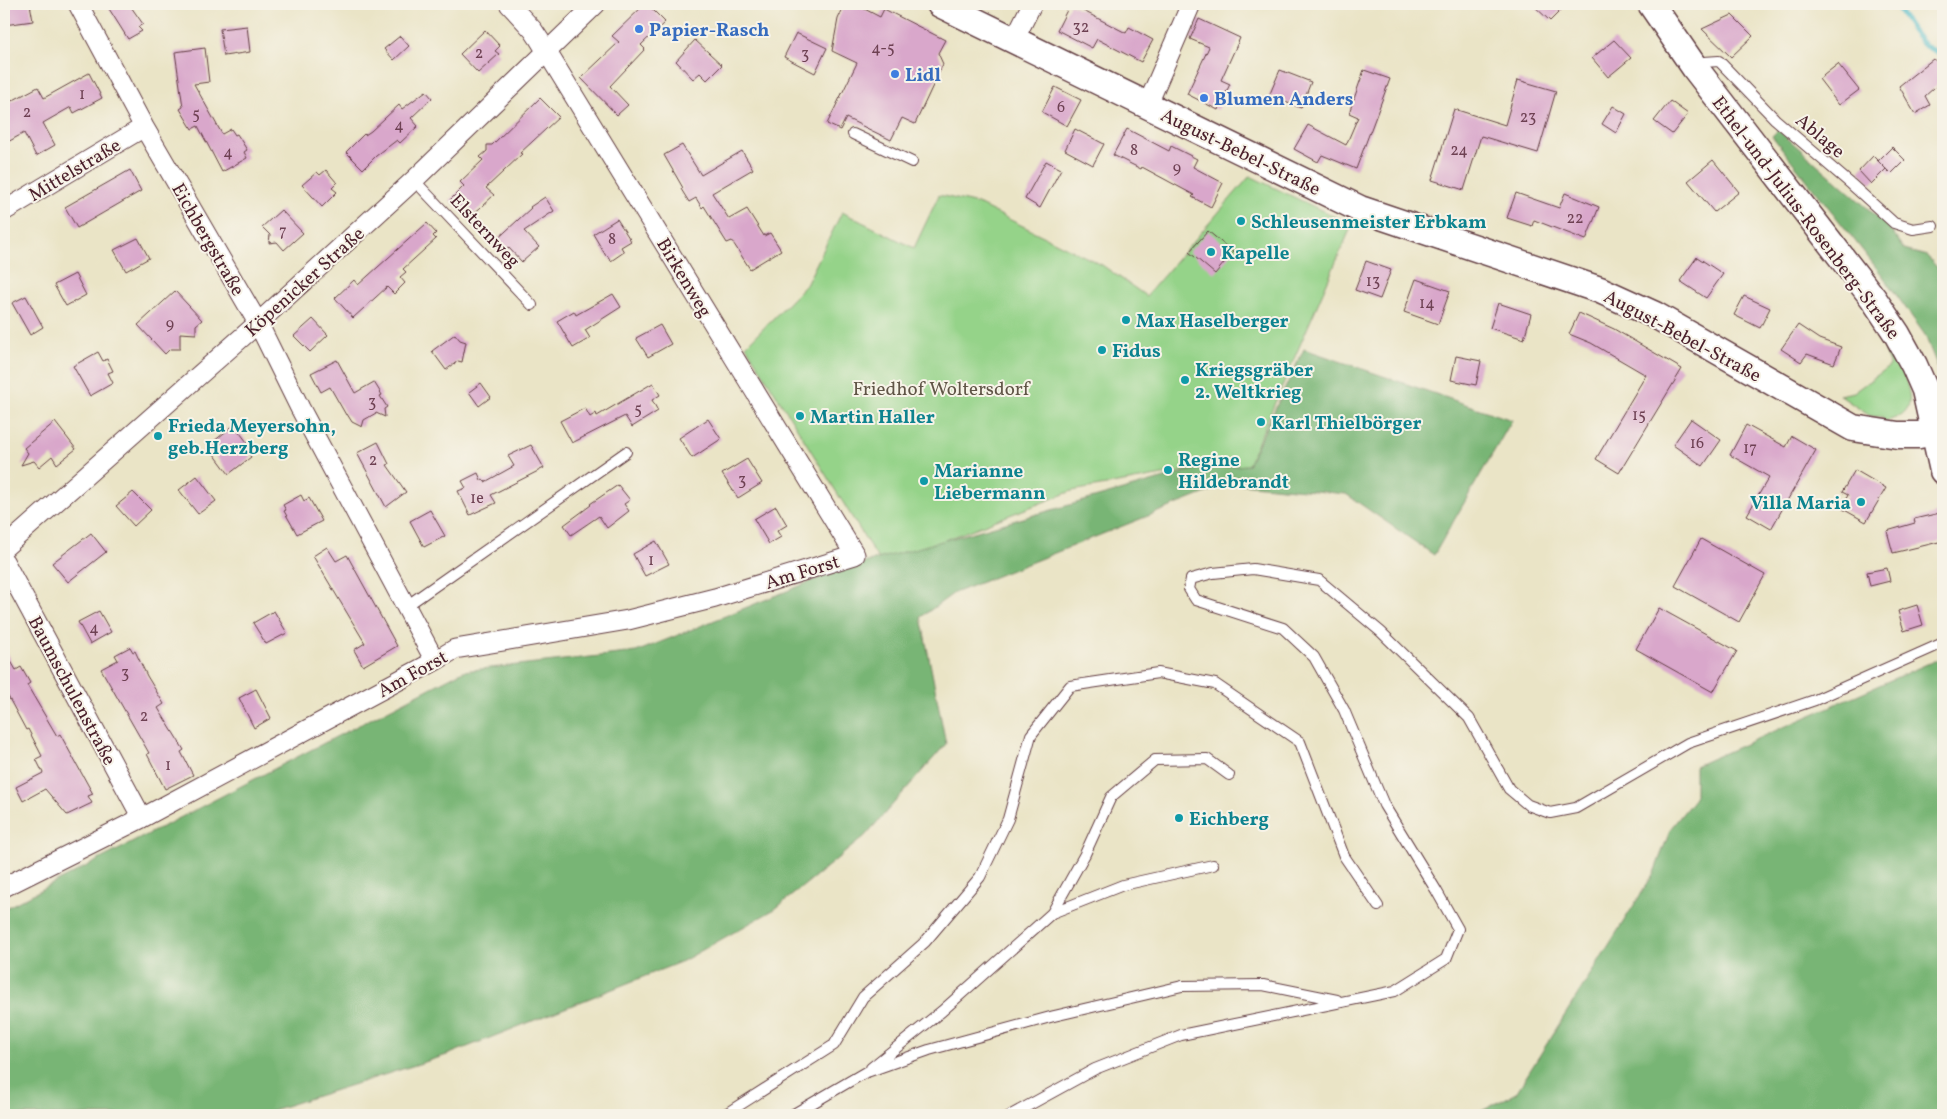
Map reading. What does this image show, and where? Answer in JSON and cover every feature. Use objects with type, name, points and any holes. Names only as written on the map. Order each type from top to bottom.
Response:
[{"type":"street","name":"Eichbergstraße","points":[[78,4],[144,127],[258,323],[300,408],[435,661]]},
{"type":"street","name":"Birkenweg","points":[[509,4],[533,30],[855,555]]},
{"type":"street","name":"Köpenicker Straße","points":[[4,548],[258,323],[414,180],[596,4]]},
{"type":"street","name":"August-Bebel-Straße","points":[[940,4],[1360,208],[1600,290],[1655,315],[1853,428],[1898,435],[1919,435],[1933,432]]},
{"type":"street","points":[[1014,40],[1032,4]]},
{"type":"street","points":[[1147,106],[1191,4]]},
{"type":"street","name":"Ethel-und-Julius-Rosenberg-Straße","points":[[1651,4],[1695,68],[1873,298],[1897,334],[1925,390],[1943,471]]},
{"type":"street","name":"Mittelstraße","points":[[4,211],[144,127]]},
{"type":"street","name":"Am Forst","points":[[4,887],[142,818],[456,649],[628,620],[706,600],[855,555]]},
{"type":"street","name":"Baumschulenstraße","points":[[4,561],[142,818]]},
{"type":"lane","name":"Ablage","points":[[1695,68],[1704,62],[1718,61],[1775,119],[1894,223],[1913,229],[1933,226]]},
{"type":"lane","points":[[853,134],[912,162]]},
{"type":"lane","name":"Elsternweg","points":[[414,180],[532,305]]},
{"type":"lane","points":[[405,607],[626,452]]},
{"type":"lane","points":[[1011,1115],[1095,1069],[1181,1035],[1395,991],[1446,959],[1458,929],[1384,805],[1344,710],[1314,657],[1283,628],[1196,600],[1189,589],[1191,579],[1213,573],[1253,569],[1319,580],[1381,632],[1469,718],[1509,789],[1528,805],[1550,813],[1576,808],[1688,743],[1815,700],[1943,643]]},
{"type":"lane","points":[[724,1115],[834,1045],[863,998],[925,942],[980,876],[1008,819],[1032,735],[1070,686],[1158,673],[1215,684],[1300,742],[1344,856],[1378,906]]},
{"type":"lane","points":[[792,1115],[864,1073],[942,1011],[1052,913],[1085,854],[1111,797],[1155,760],[1208,759],[1229,775]]},
{"type":"lane","points":[[1052,913],[1123,885],[1213,865]]},
{"type":"lane","points":[[864,1073],[929,1050],[1054,1016],[1182,986],[1263,986],[1342,1002]]},
{"type":"green space","points":[[1778,130],[1888,226],[1904,250],[1927,256],[1943,274],[1943,367],[1939,371],[1925,335],[1882,275],[1772,136]]},
{"type":"green space","name":"Friedhof Woltersdorf","points":[[1250,176],[1352,225],[1248,465],[1197,469],[1072,491],[932,545],[878,559],[746,346],[806,285],[842,212],[914,248],[939,195],[978,204],[1102,265],[1146,296]]},
{"type":"green space","points":[[1304,349],[1512,420],[1434,555],[1346,494],[1231,483],[954,593],[921,617],[946,744],[864,837],[775,909],[683,961],[447,1055],[257,1115],[4,1115],[4,909],[463,671],[636,652],[839,570],[1197,469],[1248,465]]},
{"type":"green space","points":[[1884,351],[1894,352],[1908,387],[1909,402],[1905,412],[1900,416],[1883,422],[1883,417],[1870,416],[1839,395],[1854,392],[1890,366]]},
{"type":"green space","points":[[1943,657],[1943,1115],[1474,1115],[1516,1093],[1654,873],[1671,828],[1695,798],[1695,766]]},
{"type":"building","points":[[4,4],[30,4],[33,21],[4,25]]},
{"type":"building","points":[[106,4],[129,4],[143,24],[138,27],[142,31],[128,39]]},
{"type":"building","points":[[645,4],[665,22],[641,45],[645,49],[610,86],[628,105],[617,115],[581,78],[619,42],[612,36]]},
{"type":"building","name":"Lidl","points":[[845,4],[855,4],[880,17],[884,9],[945,40],[938,53],[943,64],[915,124],[902,118],[891,140],[846,118],[840,130],[827,124],[857,63],[832,51],[838,19]]},
{"type":"building","points":[[1070,4],[1126,33],[1129,27],[1153,40],[1141,62],[1097,39],[1092,48],[1057,30]]},
{"type":"building","points":[[1532,4],[1567,4],[1550,21]]},
{"type":"building","points":[[1732,15],[1753,36],[1731,57],[1702,29]]},
{"type":"building","points":[[1199,19],[1240,38],[1221,80],[1230,84],[1218,110],[1187,94],[1209,47],[1190,39]]},
{"type":"building","points":[[247,26],[250,52],[224,56],[220,29]]},
{"type":"building","points":[[485,30],[500,46],[495,51],[499,54],[478,73],[460,54]]},
{"type":"building","points":[[796,33],[827,48],[815,73],[784,57]]},
{"type":"building","points":[[400,36],[409,46],[394,60],[384,49]]},
{"type":"building","points":[[695,40],[722,65],[707,80],[700,73],[693,79],[676,61]]},
{"type":"building","points":[[1614,40],[1631,58],[1608,77],[1592,58]]},
{"type":"building","points":[[205,48],[209,82],[194,84],[222,134],[231,129],[235,135],[237,134],[247,150],[244,152],[247,158],[222,172],[198,126],[192,129],[180,109],[183,107],[175,52]]},
{"type":"building","points":[[1933,59],[1943,64],[1943,80],[1925,96],[1930,105],[1915,114],[1899,86]]},
{"type":"building","points":[[1838,64],[1859,90],[1839,105],[1819,79]]},
{"type":"building","points":[[1280,70],[1311,82],[1301,108],[1269,96]]},
{"type":"building","points":[[1364,70],[1390,79],[1356,169],[1322,155],[1318,162],[1294,149],[1308,125],[1346,145],[1358,117],[1349,113]]},
{"type":"building","points":[[89,73],[102,98],[74,113],[71,107],[43,123],[55,145],[36,156],[24,133],[4,144],[4,105],[38,87],[44,98]]},
{"type":"building","points":[[1518,80],[1556,91],[1538,153],[1481,136],[1464,190],[1432,180],[1454,109],[1505,125]]},
{"type":"building","points":[[1055,87],[1081,100],[1067,126],[1042,112]]},
{"type":"building","points":[[426,91],[432,98],[411,118],[418,126],[400,143],[397,140],[363,169],[346,152],[364,134],[371,131],[399,105],[402,109]]},
{"type":"building","points":[[540,98],[559,117],[486,188],[494,195],[468,219],[450,200],[464,186],[460,182],[483,160],[480,157],[487,151],[487,145],[492,145]]},
{"type":"building","points":[[1670,101],[1688,114],[1672,134],[1654,121]]},
{"type":"building","points":[[1613,106],[1626,114],[1616,133],[1602,124]]},
{"type":"building","points":[[1075,129],[1104,144],[1093,165],[1065,150]]},
{"type":"building","points":[[1127,129],[1169,151],[1171,146],[1197,159],[1193,167],[1223,183],[1211,207],[1192,197],[1194,195],[1142,167],[1141,169],[1113,155]]},
{"type":"building","points":[[682,145],[701,175],[742,151],[753,169],[712,193],[729,219],[747,209],[764,236],[770,233],[781,250],[750,269],[732,241],[727,243],[704,206],[702,208],[696,198],[689,202],[681,189],[683,188],[664,155]]},
{"type":"building","points":[[1892,147],[1905,160],[1891,174],[1878,161]]},
{"type":"building","points":[[1873,156],[1886,169],[1871,184],[1859,171]]},
{"type":"building","points":[[1713,160],[1739,192],[1714,212],[1688,181]]},
{"type":"building","points":[[1046,161],[1061,169],[1040,208],[1025,199]]},
{"type":"building","points":[[130,170],[141,191],[77,228],[65,207]]},
{"type":"building","points":[[326,170],[337,183],[332,188],[337,192],[322,207],[302,185],[317,172],[320,175]]},
{"type":"building","points":[[1516,193],[1559,208],[1565,193],[1599,207],[1586,240],[1534,220],[1532,226],[1507,218]]},
{"type":"building","points":[[545,197],[554,211],[524,231],[539,247],[522,262],[508,247],[502,252],[493,243],[530,207]]},
{"type":"building","points":[[281,210],[303,233],[284,250],[277,242],[269,243],[270,235],[262,227]]},
{"type":"building","points":[[617,219],[631,241],[621,247],[624,252],[611,261],[593,234]]},
{"type":"building","points":[[427,223],[436,233],[433,236],[436,239],[403,269],[406,272],[400,277],[405,283],[394,294],[387,287],[353,318],[335,298],[354,280],[358,285]]},
{"type":"building","name":"Kapelle","points":[[1208,231],[1233,252],[1215,274],[1189,252]]},
{"type":"building","points":[[138,238],[149,258],[126,271],[114,250]]},
{"type":"building","points":[[1697,257],[1723,274],[1706,298],[1680,281]]},
{"type":"building","points":[[1366,261],[1391,270],[1380,299],[1355,290]]},
{"type":"building","points":[[75,274],[86,295],[66,306],[54,285]]},
{"type":"building","points":[[1416,279],[1450,291],[1438,324],[1404,312]]},
{"type":"building","points":[[175,291],[202,320],[196,325],[196,334],[180,333],[180,349],[170,349],[165,354],[138,325]]},
{"type":"building","points":[[613,294],[621,307],[585,330],[590,338],[573,348],[557,321],[574,311],[576,315]]},
{"type":"building","points":[[26,296],[43,327],[30,335],[12,303]]},
{"type":"building","points":[[1744,296],[1770,308],[1760,328],[1734,315]]},
{"type":"building","points":[[1498,303],[1531,314],[1524,339],[1490,328]]},
{"type":"building","points":[[1579,313],[1614,329],[1682,369],[1619,473],[1596,459],[1646,375],[1591,343],[1569,334]]},
{"type":"building","points":[[313,319],[328,335],[310,352],[294,336]]},
{"type":"building","points":[[660,325],[671,344],[648,357],[636,338]]},
{"type":"building","points":[[1798,325],[1819,339],[1841,347],[1834,364],[1807,354],[1801,362],[1781,349]]},
{"type":"building","points":[[455,334],[460,340],[466,342],[462,362],[458,361],[446,370],[432,351]]},
{"type":"building","points":[[98,352],[103,361],[107,359],[113,371],[108,373],[113,383],[90,396],[73,366]]},
{"type":"building","points":[[1456,356],[1481,361],[1476,385],[1451,380]]},
{"type":"building","points":[[337,360],[355,393],[374,382],[387,407],[384,409],[385,417],[376,413],[364,420],[362,427],[352,422],[346,415],[330,387],[321,392],[311,373]]},
{"type":"building","points":[[481,383],[491,397],[479,406],[469,392]]},
{"type":"building","points":[[653,383],[660,395],[652,400],[658,411],[632,427],[625,416],[572,443],[560,421],[585,408],[590,417],[596,413],[597,416]]},
{"type":"building","points":[[708,419],[721,439],[692,458],[679,438]]},
{"type":"building","points":[[1691,419],[1721,440],[1703,466],[1673,445]]},
{"type":"building","points":[[55,422],[76,449],[57,464],[52,456],[39,467],[34,461],[21,465],[28,453],[24,448]]},
{"type":"building","points":[[234,425],[253,450],[249,454],[251,457],[229,474],[208,446]]},
{"type":"building","points":[[1746,425],[1786,447],[1792,436],[1816,450],[1771,529],[1747,515],[1769,477],[1730,455]]},
{"type":"building","points":[[378,442],[389,464],[387,465],[406,492],[386,507],[357,453]]},
{"type":"building","points":[[531,445],[544,468],[491,495],[496,503],[470,515],[458,491],[466,488],[462,481],[478,473],[481,480],[483,479],[485,482],[514,466],[508,456]]},
{"type":"building","points":[[747,459],[762,483],[738,498],[722,474]]},
{"type":"building","name":"Villa Maria","points":[[1855,470],[1886,488],[1866,522],[1841,508],[1848,495],[1842,492]]},
{"type":"building","points":[[197,476],[216,501],[198,514],[179,490]]},
{"type":"building","points":[[618,485],[630,500],[624,504],[629,511],[607,528],[599,516],[571,535],[564,525]]},
{"type":"building","points":[[133,492],[151,510],[134,526],[116,506]]},
{"type":"building","points":[[301,495],[304,501],[309,498],[322,521],[297,534],[284,511],[286,510],[283,505]]},
{"type":"building","points":[[776,506],[787,525],[777,531],[781,537],[769,544],[754,519]]},
{"type":"building","points":[[430,510],[445,536],[424,547],[410,521]]},
{"type":"building","points":[[1940,513],[1943,523],[1943,541],[1893,553],[1887,531],[1915,523],[1914,519]]},
{"type":"building","points":[[91,533],[106,552],[68,582],[52,563]]},
{"type":"building","points":[[1701,539],[1765,575],[1739,622],[1675,586]]},
{"type":"building","points":[[656,541],[669,564],[645,576],[633,554]]},
{"type":"building","points":[[327,547],[336,561],[347,555],[397,646],[363,666],[354,650],[365,643],[313,556]]},
{"type":"building","points":[[1887,568],[1890,581],[1870,586],[1867,572]]},
{"type":"building","points":[[1917,605],[1923,625],[1904,631],[1898,611]]},
{"type":"building","points":[[1659,608],[1737,651],[1713,692],[1636,649]]},
{"type":"building","points":[[99,611],[111,632],[90,644],[78,622]]},
{"type":"building","points":[[274,611],[287,633],[266,644],[253,623]]},
{"type":"building","points":[[130,647],[133,652],[135,651],[164,704],[158,708],[184,750],[181,752],[193,775],[165,789],[147,754],[149,753],[101,669],[118,660],[115,655]]},
{"type":"building","points":[[4,649],[16,670],[21,667],[30,683],[27,685],[57,736],[60,734],[93,794],[88,796],[92,803],[67,815],[45,789],[23,801],[16,787],[43,773],[36,759],[42,756],[4,689]]},
{"type":"building","points":[[256,689],[271,718],[254,728],[239,698]]},
{"type":"waterway","points":[[1895,4],[1925,46],[1943,55]]},
{"type":"place","name":"Papier-Rasch","points":[[639,29]]},
{"type":"place","name":"Lidl","points":[[895,74]]},
{"type":"place","name":"Blumen Anders","points":[[1204,98]]},
{"type":"place","name":"Schleusenmeister Erbkam","points":[[1241,221]]},
{"type":"place","name":"Kapelle","points":[[1211,252]]},
{"type":"place","name":"Max Haselberger","points":[[1126,320]]},
{"type":"place","name":"Fidus","points":[[1102,350]]},
{"type":"place","name":"Kriegsgräber 2. Weltkrieg","points":[[1185,380]]},
{"type":"place","name":"Martin Haller","points":[[800,416]]},
{"type":"place","name":"Karl Thielbörger","points":[[1261,422]]},
{"type":"place","name":"Frieda Meyersohn, geb.Herzberg","points":[[158,436]]},
{"type":"place","name":"Regine Hildebrandt","points":[[1168,470]]},
{"type":"place","name":"Marianne Liebermann","points":[[924,481]]},
{"type":"place","name":"Villa Maria","points":[[1861,502]]},
{"type":"place","name":"Eichberg","points":[[1179,818]]}]
